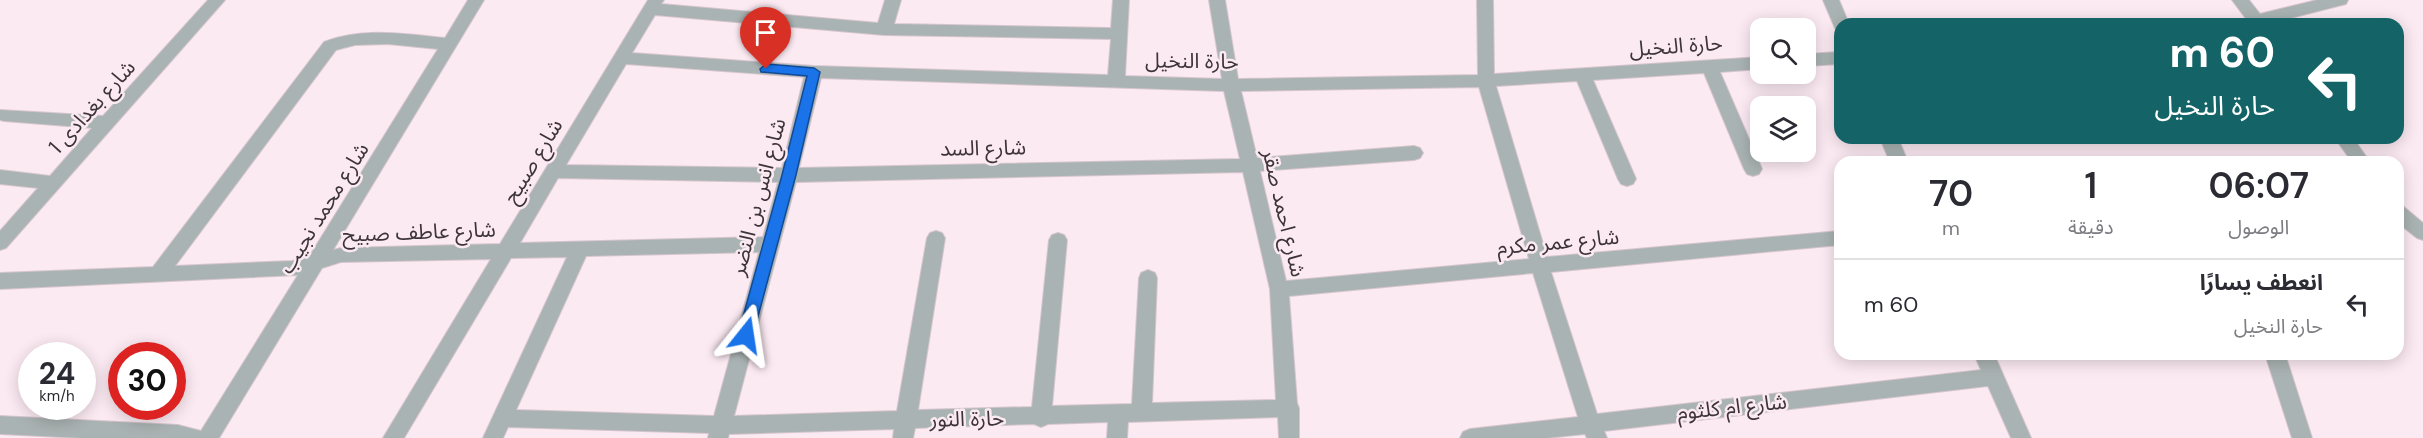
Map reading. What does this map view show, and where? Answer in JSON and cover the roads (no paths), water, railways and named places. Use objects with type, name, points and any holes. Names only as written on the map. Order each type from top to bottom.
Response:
[{"type":"street","name":"شارع بغدادى 1","points":[[0,243],[217,0]]},
{"type":"street","name":"شارع محمد نجيب","points":[[208,438],[476,0]]},
{"type":"street","points":[[884,29],[893,0]]},
{"type":"street","points":[[1116,81],[1121,0]]},
{"type":"street","name":"شارع احمد صقر","points":[[1217,0],[1231,85],[1279,289],[1290,438]]},
{"type":"street","points":[[1485,0],[1486,81],[1539,267],[1593,430]]},
{"type":"street","points":[[1832,0],[1839,18]]},
{"type":"street","points":[[2240,0],[2255,18]]},
{"type":"street","points":[[2273,18],[2340,0]]},
{"type":"street","points":[[653,5],[884,29],[1119,34]]},
{"type":"street","name":"شارع صبيح","points":[[393,438],[653,5]]},
{"type":"street","points":[[158,274],[330,46],[339,40],[360,38],[451,44]]},
{"type":"street","name":"حارة النخيل","points":[[622,58],[814,72],[1231,85],[1486,81],[1750,64]]},
{"type":"street","points":[[1816,59],[1834,58]]},
{"type":"street","points":[[1709,66],[1753,169]]},
{"type":"street","name":"شارع انس بن النضر","points":[[720,432],[789,175],[814,72]]},
{"type":"street","points":[[1583,75],[1627,179]]},
{"type":"street","points":[[4,115],[107,123]]},
{"type":"street","name":"شارع السد","points":[[554,171],[789,175],[1250,165],[1414,153]]},
{"type":"street","points":[[0,177],[54,183]]},
{"type":"street","points":[[2404,217],[2421,230]]},
{"type":"street","points":[[2404,229],[2421,230]]},
{"type":"street","points":[[905,429],[936,238]]},
{"type":"street","name":"شارع عمر مكرم","points":[[1279,289],[1834,239]]},
{"type":"street","points":[[1041,417],[1058,240]]},
{"type":"street","name":"شارع عاطف صبيح","points":[[0,281],[292,269],[341,255],[769,244]]},
{"type":"street","points":[[493,438],[580,249]]},
{"type":"street","points":[[1141,414],[1148,278]]},
{"type":"street","points":[[1987,360],[2021,438]]},
{"type":"street","points":[[2277,360],[2302,438]]},
{"type":"street","name":"شارع ام كلثوم","points":[[1470,438],[1593,430],[1994,377]]},
{"type":"street","name":"حارة النور","points":[[502,418],[720,432],[905,429],[1041,417],[1289,408]]},
{"type":"street","points":[[1116,438],[1118,415]]},
{"type":"street","points":[[0,425],[178,434],[196,438]]}]
